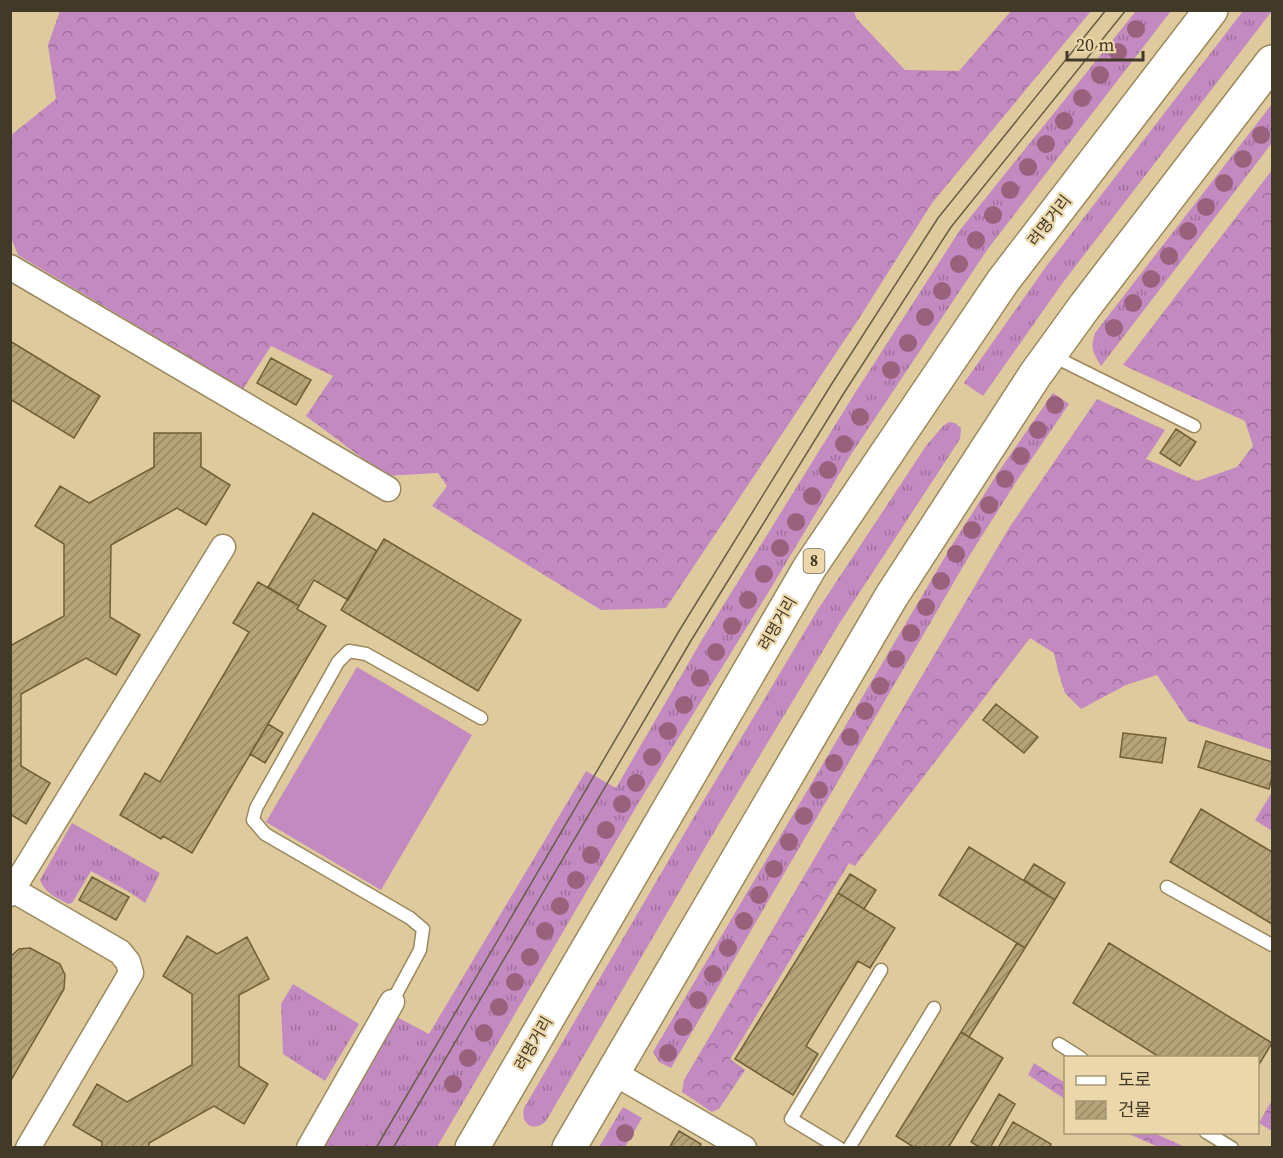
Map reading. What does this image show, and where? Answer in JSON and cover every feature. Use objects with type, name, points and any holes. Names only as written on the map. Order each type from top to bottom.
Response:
[{"type":"highway","name":"려명거리","points":[[472,1148],[810,567],[1003,281],[1211,10]]},
{"type":"highway","points":[[569,1148],[891,597],[1050,354],[1272,62]]},
{"type":"street","points":[[10,267],[388,489]]},
{"type":"street","points":[[28,1148],[130,973],[128,962],[120,952],[12,892],[223,548]]},
{"type":"street","points":[[309,1148],[392,1002]]},
{"type":"street","points":[[614,1073],[744,1148]]},
{"type":"lane","points":[[1050,354],[1194,426]]},
{"type":"lane","points":[[392,1002],[420,950],[423,929],[410,918],[265,834],[253,820],[256,808],[338,662],[349,651],[366,654],[481,718]]},
{"type":"lane","points":[[1167,887],[1272,945]]},
{"type":"lane","points":[[839,1148],[791,1119],[881,970]]},
{"type":"lane","points":[[849,1148],[934,1008]]},
{"type":"lane","points":[[1059,1044],[1078,1056]]},
{"type":"lane","points":[[1209,1134],[1232,1148]]},
{"type":"green space","points":[[60,11],[854,11],[856,18],[905,70],[959,71],[1011,11],[1091,11],[932,203],[858,320],[666,608],[601,610],[432,506],[447,486],[438,473],[386,476],[306,416],[333,376],[271,346],[243,389],[18,255],[11,238],[10,136],[56,99],[48,45]]},
{"type":"green space","points":[[1136,11],[1171,11],[987,250],[850,456],[639,802],[437,1147],[323,1148],[397,1017],[429,1034],[586,771],[616,788],[703,638],[855,393],[960,230]]},
{"type":"green space","points":[[1243,11],[1272,11],[1064,281],[983,396],[964,383],[1045,268]]},
{"type":"green space","points":[[1272,104],[1272,143],[1101,366],[1093,350],[1095,333]]},
{"type":"green space","points":[[1272,170],[1272,750],[1188,721],[1157,675],[1126,685],[1081,709],[1065,693],[1054,653],[1030,638],[855,866],[849,863],[730,1059],[745,1070],[719,1109],[712,1112],[682,1092],[684,1080],[1009,528],[1097,399],[1165,430],[1146,459],[1197,481],[1237,467],[1253,446],[1245,421],[1123,365]]},
{"type":"green space","points":[[1053,393],[1069,404],[968,558],[671,1068],[659,1062],[653,1052],[952,545],[999,471]]},
{"type":"green space","points":[[949,422],[961,428],[960,439],[839,624],[720,822],[546,1121],[537,1126],[529,1125],[524,1118],[524,1108],[698,810],[817,611],[926,446]]},
{"type":"green space","points":[[357,667],[472,735],[381,890],[266,822]]},
{"type":"green space","points":[[1272,792],[1272,831],[1255,820]]},
{"type":"green space","points":[[72,823],[160,873],[145,903],[91,871],[72,903],[68,904],[60,900],[45,888],[40,880]]},
{"type":"green space","points":[[293,984],[359,1024],[325,1081],[283,1054],[281,1004]]},
{"type":"green space","points":[[1034,1063],[1064,1082],[1064,1098],[1028,1075]]},
{"type":"green space","points":[[1272,1100],[1272,1131],[1259,1123]]},
{"type":"green space","points":[[623,1107],[642,1118],[625,1147],[599,1147]]},
{"type":"green space","points":[[1129,1134],[1156,1134],[1185,1147],[1158,1147]]},
{"type":"building","points":[[10,341],[100,396],[74,438],[10,399]]},
{"type":"building","points":[[271,358],[311,380],[296,405],[257,383]]},
{"type":"building","points":[[1176,429],[1196,442],[1180,466],[1160,453]]},
{"type":"building","points":[[154,433],[201,433],[201,467],[230,485],[206,525],[177,508],[111,545],[110,617],[140,635],[116,675],[86,658],[21,694],[21,766],[50,783],[26,824],[10,814],[10,646],[64,616],[64,544],[35,526],[60,486],[89,503],[154,467]]},
{"type":"building","points":[[313,513],[377,551],[348,600],[314,580],[299,606],[268,587]]},
{"type":"building","points":[[384,539],[521,620],[478,691],[341,610]]},
{"type":"building","points":[[258,582],[299,606],[297,609],[326,626],[192,853],[163,836],[161,839],[120,815],[145,773],[160,782],[249,632],[233,623]]},
{"type":"building","points":[[996,704],[1038,737],[1024,753],[983,720]]},
{"type":"building","points":[[268,724],[283,733],[265,763],[250,754]]},
{"type":"building","points":[[1123,733],[1166,738],[1162,763],[1120,757]]},
{"type":"building","points":[[1206,741],[1272,762],[1269,789],[1198,767]]},
{"type":"building","points":[[1201,809],[1272,852],[1272,924],[1170,862]]},
{"type":"building","points":[[969,847],[1055,900],[1025,948],[939,895]]},
{"type":"building","points":[[1034,864],[1065,883],[1055,900],[1024,880]]},
{"type":"building","points":[[850,874],[876,890],[864,909],[838,893]]},
{"type":"building","points":[[92,877],[129,897],[116,920],[79,900]]},
{"type":"building","points":[[838,893],[895,928],[870,968],[858,961],[806,1046],[818,1054],[793,1095],[735,1059]]},
{"type":"building","points":[[187,936],[217,954],[247,937],[269,979],[239,995],[239,1066],[268,1084],[244,1124],[214,1106],[149,1143],[149,1148],[102,1148],[102,1142],[73,1125],[97,1084],[127,1102],[192,1065],[192,994],[163,976]]},
{"type":"building","points":[[1017,943],[1025,948],[969,1037],[961,1032]]},
{"type":"building","points":[[1109,943],[1272,1043],[1259,1064],[1259,1056],[1158,1056],[1073,1003]]},
{"type":"building","points":[[30,948],[60,964],[65,975],[64,989],[10,1082],[10,957],[19,949]]},
{"type":"building","points":[[961,1032],[1003,1058],[948,1148],[915,1148],[896,1136]]},
{"type":"building","points":[[999,1094],[1015,1104],[990,1148],[981,1148],[971,1142]]},
{"type":"building","points":[[1013,1122],[1051,1144],[1049,1148],[998,1148]]},
{"type":"building","points":[[679,1131],[701,1144],[699,1148],[669,1148]]},
{"type":"tram line","points":[[376,1148],[679,631],[831,385],[938,218],[1106,10]]},
{"type":"tram line","points":[[393,1148],[692,639],[844,393],[951,227],[1126,10]]}]
